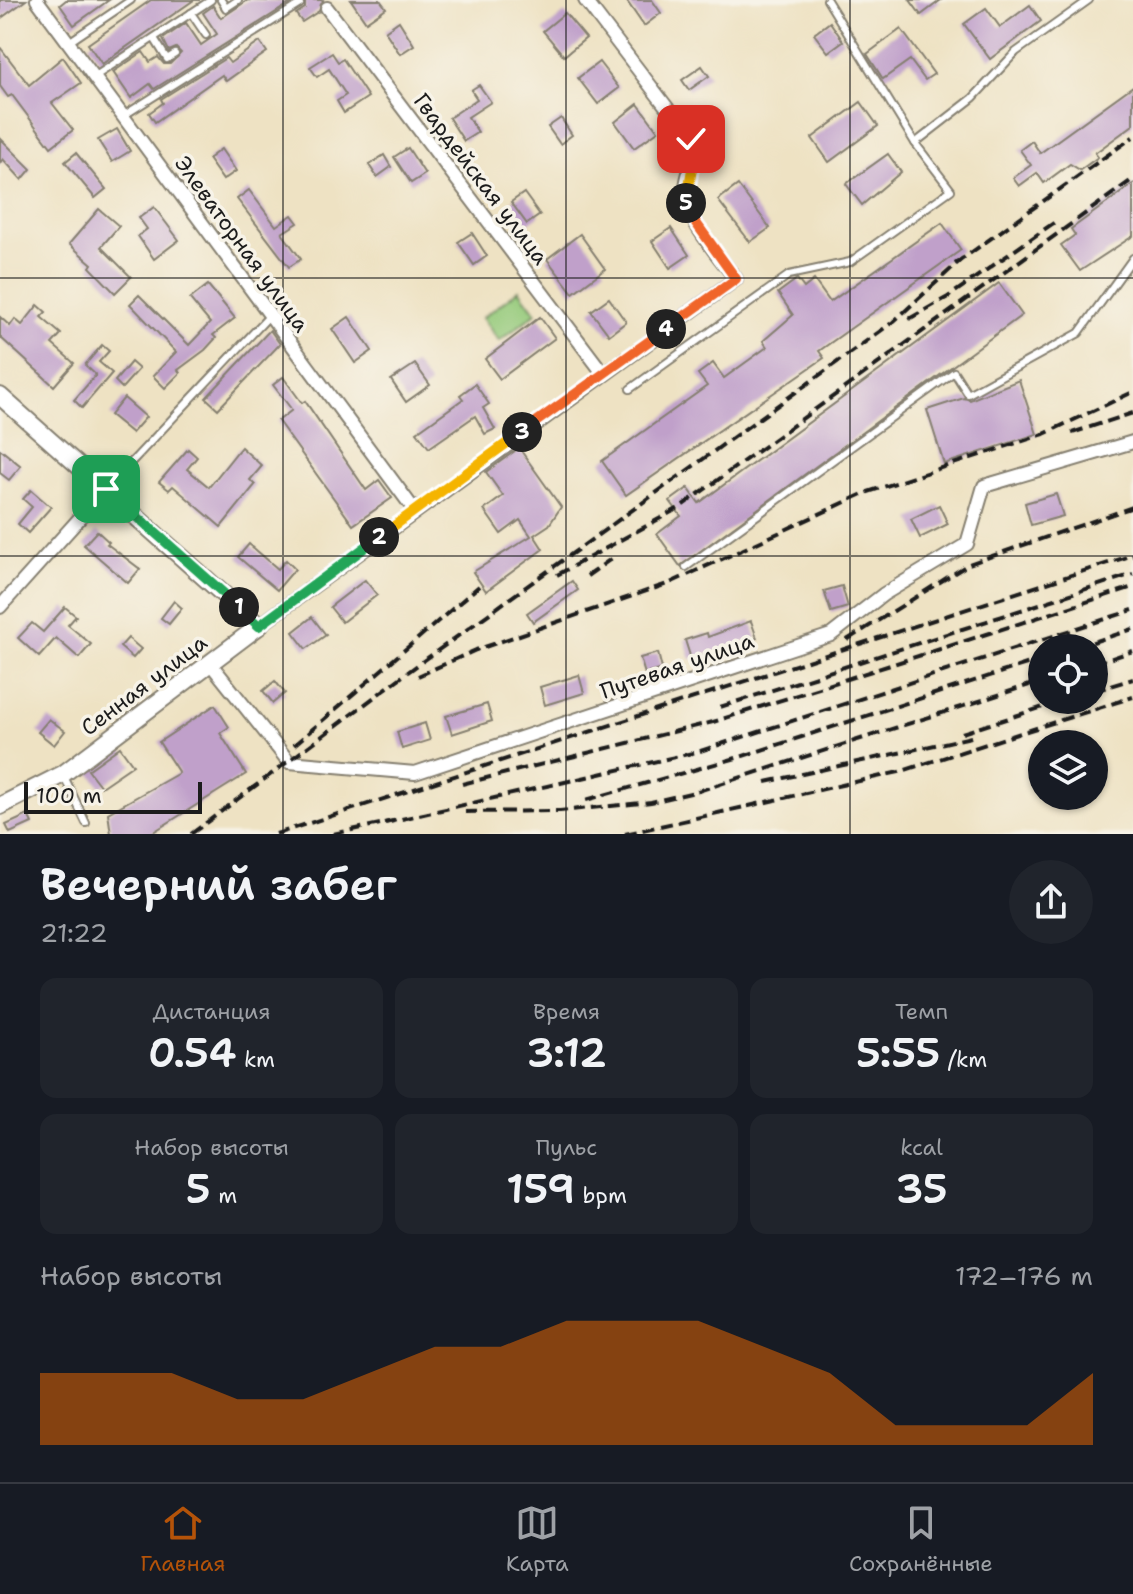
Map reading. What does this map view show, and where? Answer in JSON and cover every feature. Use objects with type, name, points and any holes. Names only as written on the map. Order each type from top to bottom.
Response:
[{"type":"street","name":"Сенная улица","points":[[3,800],[63,774],[415,511],[736,279],[686,209],[685,194],[695,152],[691,139],[585,0]]},
{"type":"street","name":"Элеваторная улица","points":[[43,2],[93,78],[415,511]]},
{"type":"street","name":"Гвардейская улица","points":[[327,8],[603,373]]},
{"type":"street","points":[[0,396],[259,626]]},
{"type":"street","name":"Путевая улица","points":[[210,663],[289,762],[415,773],[831,635],[884,594],[967,544],[984,486],[1133,442]]},
{"type":"street","points":[[0,607],[106,489]]},
{"type":"lane","points":[[69,42],[131,0]]},
{"type":"lane","points":[[93,78],[211,0]]},
{"type":"lane","points":[[221,0],[226,8],[238,0]]},
{"type":"lane","points":[[123,116],[300,4],[298,0]]},
{"type":"lane","points":[[630,389],[789,275],[850,262],[951,190],[915,143],[827,0]]},
{"type":"lane","points":[[915,143],[973,98],[1016,52],[1089,0]]},
{"type":"lane","points":[[191,13],[206,35]]},
{"type":"lane","points":[[154,38],[167,59],[175,54]]},
{"type":"lane","points":[[686,567],[954,372],[968,394],[1079,333],[1133,258]]},
{"type":"lane","points":[[106,489],[270,315]]},
{"type":"lane","points":[[63,774],[86,823]]},
{"type":"green space","points":[[519,290],[536,313],[499,341],[482,318]]},
{"type":"building","points":[[0,0],[26,0],[0,19]]},
{"type":"building","points":[[66,0],[109,0],[74,25],[60,5]]},
{"type":"building","points":[[151,0],[194,0],[102,64],[88,44]]},
{"type":"building","points":[[248,0],[292,2],[154,89],[150,84],[131,98],[113,72],[143,52],[150,62],[158,57],[164,64],[170,64],[181,53],[176,48],[169,51],[163,39],[186,23],[201,45],[217,34],[203,13],[213,6],[221,18]]},
{"type":"building","points":[[305,0],[323,0],[319,11],[302,22],[296,14],[305,8]]},
{"type":"building","points":[[351,0],[380,0],[386,8],[366,22]]},
{"type":"building","points":[[626,0],[652,0],[661,13],[644,26]]},
{"type":"building","points":[[910,0],[941,0],[921,15]]},
{"type":"building","points":[[1030,5],[1041,21],[990,59],[964,24],[986,8],[1000,27]]},
{"type":"building","points":[[565,13],[586,38],[564,56],[543,31]]},
{"type":"building","points":[[399,21],[414,45],[400,54],[385,31]]},
{"type":"building","points":[[830,22],[843,41],[828,52],[814,34]]},
{"type":"building","points":[[901,29],[934,74],[925,80],[910,60],[883,79],[867,54]]},
{"type":"building","points":[[260,42],[267,52],[226,81],[222,75],[155,122],[149,113],[163,103],[161,99],[226,58],[230,63]]},
{"type":"building","points":[[0,47],[29,85],[63,57],[81,83],[52,103],[73,130],[51,147],[12,95],[8,97],[0,86]]},
{"type":"building","points":[[332,53],[338,62],[343,59],[368,97],[344,113],[337,101],[346,95],[329,69],[317,77],[310,67]]},
{"type":"building","points":[[599,62],[619,88],[598,104],[578,78]]},
{"type":"building","points":[[702,66],[709,76],[689,90],[682,80]]},
{"type":"building","points":[[479,85],[491,102],[468,117],[478,132],[464,141],[449,118],[477,99],[471,90]]},
{"type":"building","points":[[1133,86],[1133,125],[1095,153],[1098,157],[1080,170],[1070,164],[1044,183],[1037,173],[1019,186],[1013,178],[1031,165],[1020,150],[1032,141],[1040,153]]},
{"type":"building","points":[[861,102],[878,126],[829,162],[812,138]]},
{"type":"building","points":[[638,104],[658,131],[634,148],[615,122]]},
{"type":"building","points":[[561,118],[572,135],[560,144],[548,127]]},
{"type":"building","points":[[117,129],[130,151],[112,162],[98,140]]},
{"type":"building","points":[[0,138],[31,169],[22,180],[3,159],[0,163]]},
{"type":"building","points":[[408,148],[425,174],[411,183],[394,157]]},
{"type":"building","points":[[221,149],[236,171],[223,180],[208,159]]},
{"type":"building","points":[[76,153],[106,189],[95,198],[65,162]]},
{"type":"building","points":[[888,154],[901,172],[862,205],[846,184]]},
{"type":"building","points":[[384,155],[391,167],[377,177],[369,165]]},
{"type":"building","points":[[1133,184],[1133,236],[1080,271],[1061,245],[1075,235],[1071,229]]},
{"type":"building","points":[[738,185],[770,228],[750,242],[718,200]]},
{"type":"building","points":[[249,190],[276,226],[292,215],[298,223],[282,233],[301,259],[289,267],[237,199]]},
{"type":"building","points":[[524,193],[540,215],[527,224],[511,202]]},
{"type":"building","points":[[154,207],[179,240],[154,259],[138,236],[147,229],[139,218]]},
{"type":"building","points":[[99,209],[119,226],[101,247],[131,277],[115,293],[90,267],[92,264],[69,244]]},
{"type":"building","points":[[942,223],[961,250],[819,351],[824,358],[626,495],[602,461],[707,386],[698,374],[713,363],[724,378],[767,347],[763,341],[793,315],[778,293],[797,279],[804,288],[814,280],[830,302]]},
{"type":"building","points":[[671,228],[689,255],[670,268],[652,241]]},
{"type":"building","points":[[472,233],[487,256],[474,265],[458,242]]},
{"type":"building","points":[[580,234],[605,269],[573,293],[547,259]]},
{"type":"building","points":[[999,283],[1022,315],[680,566],[657,534],[681,516],[670,501],[688,488],[699,503]]},
{"type":"building","points":[[208,285],[235,318],[213,335],[216,338],[205,350],[178,370],[180,373],[165,388],[153,376],[176,352],[130,304],[139,295],[189,345],[210,323],[190,299]]},
{"type":"building","points":[[609,298],[626,322],[609,335],[591,311]]},
{"type":"building","points":[[38,305],[46,312],[41,317],[61,334],[52,344],[74,363],[54,386],[0,337],[0,317],[10,326],[15,319],[22,325]]},
{"type":"building","points":[[349,317],[372,351],[355,363],[332,329]]},
{"type":"building","points":[[540,317],[555,338],[500,379],[485,359]]},
{"type":"building","points":[[270,330],[280,344],[218,409],[206,398]]},
{"type":"building","points":[[102,345],[109,351],[99,362],[112,373],[82,408],[74,400],[96,375],[85,365]]},
{"type":"building","points":[[131,362],[139,369],[122,388],[115,381]]},
{"type":"building","points":[[415,364],[430,385],[406,402],[391,380]]},
{"type":"building","points":[[283,377],[302,403],[305,401],[366,490],[379,480],[392,498],[353,525],[278,421],[292,410],[273,385]]},
{"type":"building","points":[[1019,380],[1037,434],[944,464],[927,410],[964,398],[970,400]]},
{"type":"building","points":[[475,384],[489,404],[483,408],[495,429],[485,434],[475,416],[429,448],[417,432],[463,399],[460,395]]},
{"type":"building","points":[[124,398],[146,417],[132,433],[110,415]]},
{"type":"building","points":[[241,447],[262,466],[250,480],[255,485],[221,527],[173,486],[169,490],[159,482],[188,449],[197,457],[187,469],[209,487]]},
{"type":"building","points":[[519,448],[561,507],[549,525],[534,535],[543,549],[486,591],[473,572],[531,536],[520,520],[501,534],[484,510],[503,496],[486,472]]},
{"type":"building","points":[[0,449],[21,466],[9,480],[0,473]]},
{"type":"building","points":[[31,490],[51,507],[28,533],[18,524],[32,507],[23,499]]},
{"type":"building","points":[[1056,494],[1063,516],[1031,525],[1025,503]]},
{"type":"building","points":[[939,505],[948,524],[920,538],[911,519]]},
{"type":"building","points":[[97,531],[109,542],[107,544],[140,569],[128,583],[84,545]]},
{"type":"building","points":[[249,544],[278,569],[286,560],[295,569],[277,590],[238,557]]},
{"type":"building","points":[[365,580],[377,595],[342,622],[330,607]]},
{"type":"building","points":[[572,581],[578,590],[533,622],[527,613]]},
{"type":"building","points":[[842,586],[848,607],[831,612],[824,591]]},
{"type":"building","points":[[174,601],[182,608],[169,624],[161,618]]},
{"type":"building","points":[[65,607],[76,616],[68,625],[91,644],[79,658],[56,638],[39,657],[18,638],[32,623],[43,632]]},
{"type":"building","points":[[312,617],[326,635],[306,649],[293,632]]},
{"type":"building","points":[[751,621],[757,638],[691,659],[685,640],[707,633],[708,637]]},
{"type":"building","points":[[128,638],[141,649],[133,658],[120,647]]},
{"type":"building","points":[[658,653],[662,669],[645,674],[640,658]]},
{"type":"building","points":[[579,675],[584,693],[545,705],[540,687]]},
{"type":"building","points":[[275,681],[285,693],[273,703],[263,691]]},
{"type":"building","points":[[487,704],[492,721],[452,734],[446,716]]},
{"type":"building","points":[[215,705],[229,727],[220,733],[246,774],[150,834],[111,834],[108,813],[179,773],[159,742]]},
{"type":"building","points":[[49,719],[65,731],[54,745],[38,732]]},
{"type":"building","points":[[425,723],[430,740],[402,749],[397,732]]},
{"type":"building","points":[[120,747],[133,765],[101,787],[88,770]]},
{"type":"building","points":[[28,815],[32,823],[10,833],[6,825]]},
{"type":"railway","points":[[955,264],[1133,137]]},
{"type":"railway","points":[[557,575],[679,508],[1133,179]]},
{"type":"railway","points":[[909,319],[948,297],[1055,222]]},
{"type":"railway","points":[[191,834],[408,672],[893,322],[963,258]]},
{"type":"railway","points":[[418,676],[476,650],[670,583],[865,493],[1044,434],[1133,392]]},
{"type":"railway","points":[[1072,433],[1133,413]]},
{"type":"railway","points":[[847,640],[969,564],[1133,507]]},
{"type":"railway","points":[[276,834],[1133,555]]},
{"type":"railway","points":[[587,576],[615,556]]},
{"type":"railway","points":[[720,707],[1133,574]]},
{"type":"railway","points":[[294,745],[479,586]]},
{"type":"railway","points":[[462,784],[713,722],[1133,587]]},
{"type":"railway","points":[[384,823],[697,752],[1133,610]]},
{"type":"railway","points":[[1108,637],[1133,629]]},
{"type":"railway","points":[[1108,659],[1133,651]]},
{"type":"railway","points":[[586,800],[740,757],[1028,664]]},
{"type":"railway","points":[[1108,687],[1133,679]]},
{"type":"railway","points":[[465,812],[560,811],[651,802],[695,792],[1028,685]]},
{"type":"railway","points":[[625,834],[899,772],[1133,697]]},
{"type":"railway","points":[[962,733],[1028,712]]},
{"type":"railway","points":[[766,782],[976,736]]},
{"type":"railway","points":[[333,834],[394,821]]},
{"type":"route","points":[[106,489],[259,626],[736,279],[686,209],[685,194],[695,152],[691,139]]}]
